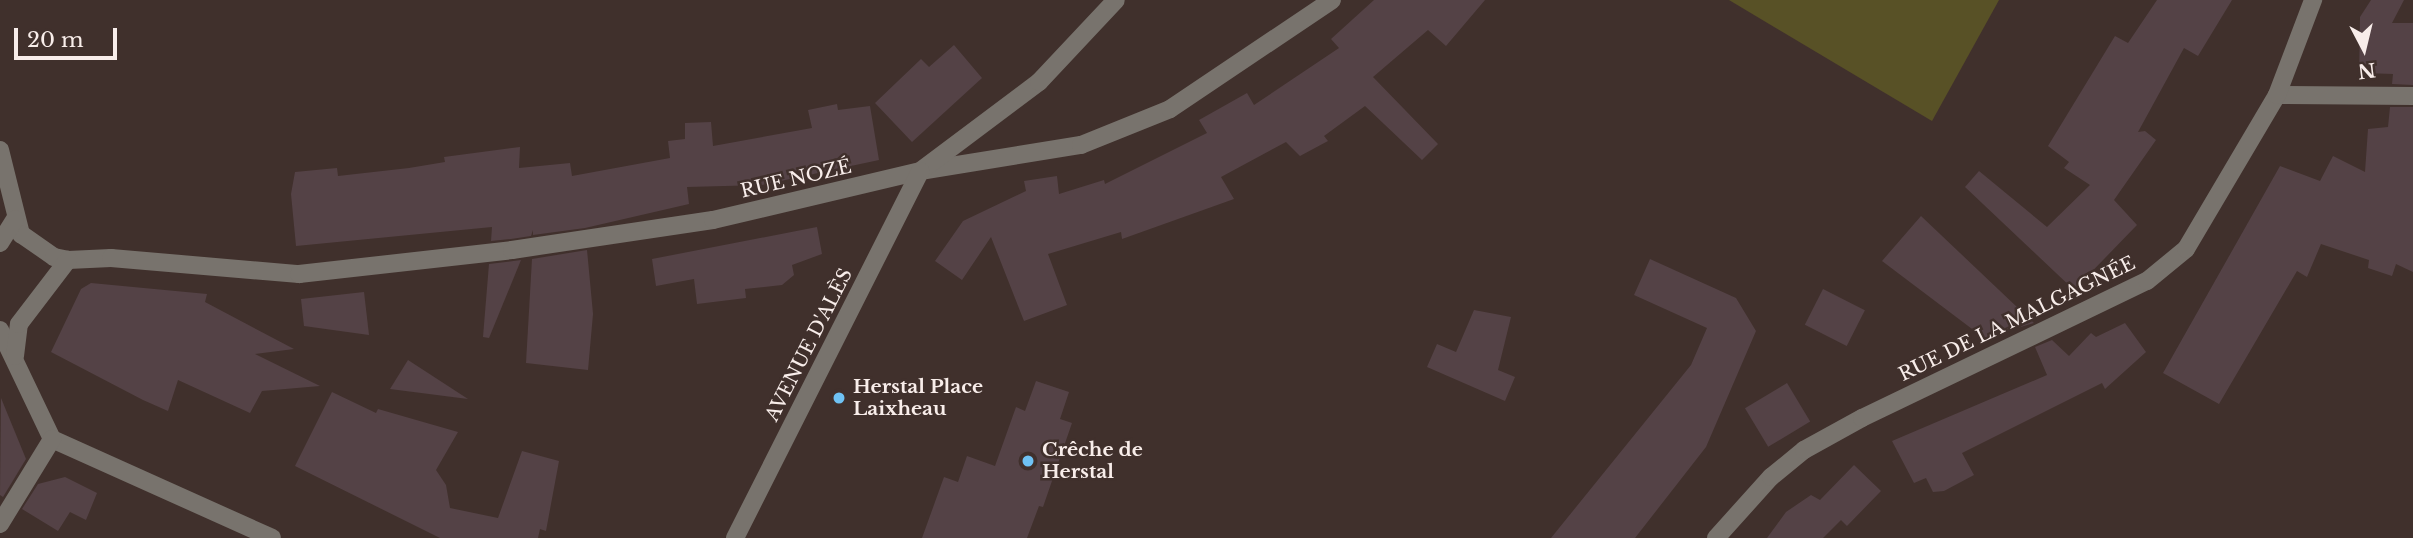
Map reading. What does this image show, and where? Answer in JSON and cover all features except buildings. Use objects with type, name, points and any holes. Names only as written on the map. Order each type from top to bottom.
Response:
[{"type":"street","points":[[920,171],[1039,82],[1116,0]]},
{"type":"street","name":"RUE NOZÉ","points":[[68,260],[111,258],[299,274],[512,250],[713,220],[920,171],[1081,145],[1170,109],[1332,0]]},
{"type":"street","name":"RUE DE LA MALGAGNÉE","points":[[1716,538],[1771,477],[1804,450],[1861,418],[2147,281],[2186,249],[2277,95],[2313,0]]},
{"type":"street","points":[[2277,95],[2413,96]]},
{"type":"street","points":[[0,150],[15,219],[21,234],[54,257],[68,260],[19,324],[15,356]]},
{"type":"street","name":"AVENUE D'ALÈS","points":[[735,538],[920,171]]},
{"type":"street","points":[[0,243],[15,219]]},
{"type":"street","points":[[0,330],[15,356],[52,439],[272,538]]},
{"type":"street","points":[[0,524],[52,439]]},
{"type":"shaded area","points":[[1729,0],[1999,0],[1932,121]]},
{"type":"place","name":"Herstal Place Laixheau","points":[[839,398]]},
{"type":"place","name":"Crêche de Herstal","points":[[1028,461]]}]
